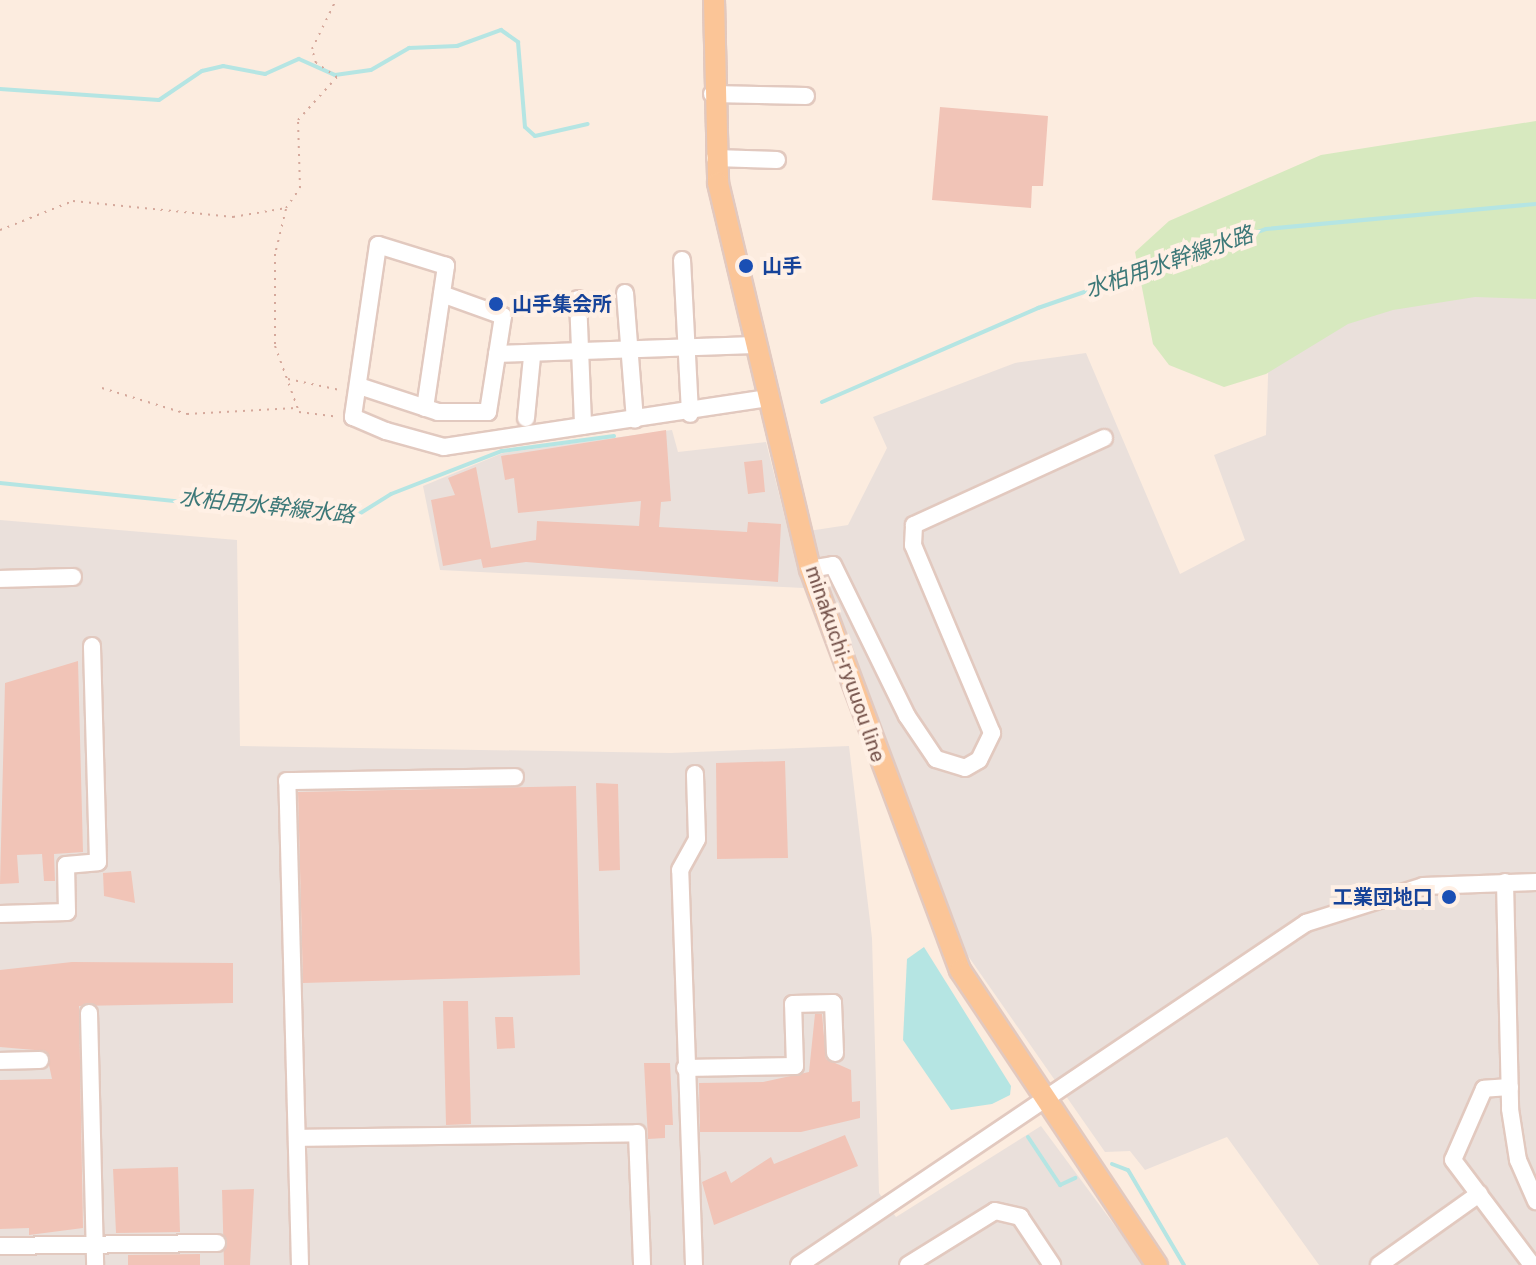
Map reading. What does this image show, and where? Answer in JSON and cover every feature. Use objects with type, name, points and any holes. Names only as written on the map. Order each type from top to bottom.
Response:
[{"type":"main road","name":"minakuchi-ryuuou line","points":[[714,0],[712,94],[715,158],[754,345],[810,569],[960,970],[1157,1265]]},
{"type":"street","points":[[712,94],[806,96]]},
{"type":"street","points":[[715,158],[777,160]]},
{"type":"street","points":[[425,408],[446,266],[378,245],[353,417],[435,447],[690,414],[768,398]]},
{"type":"street","points":[[682,260],[690,414]]},
{"type":"street","points":[[625,293],[635,420]]},
{"type":"street","points":[[358,390],[425,408],[488,412],[503,316],[442,294]]},
{"type":"street","points":[[578,299],[583,426]]},
{"type":"street","points":[[497,354],[532,357],[754,345]]},
{"type":"street","points":[[526,418],[532,357]]},
{"type":"street","points":[[810,569],[833,565],[907,716],[936,759],[965,768],[979,760],[992,733],[913,545],[914,525],[1104,438]]},
{"type":"street","points":[[0,579],[73,577]]},
{"type":"street","points":[[0,914],[67,912],[66,865],[98,862],[92,646]]},
{"type":"street","points":[[694,1265],[680,870],[697,839],[695,774]]},
{"type":"street","points":[[300,1265],[287,781],[515,777]]},
{"type":"street","points":[[1505,882],[1510,1087],[1518,1160],[1536,1201]]},
{"type":"street","points":[[799,1265],[1306,923],[1385,893],[1536,882]]},
{"type":"street","points":[[685,1068],[795,1066],[793,1004],[833,1003],[835,1053]]},
{"type":"street","points":[[89,1013],[95,1265]]},
{"type":"street","points":[[0,1061],[40,1060]]},
{"type":"street","points":[[1510,1087],[1484,1089],[1453,1160],[1532,1265]]},
{"type":"street","points":[[297,1138],[637,1133],[642,1265]]},
{"type":"street","points":[[1379,1265],[1479,1194]]},
{"type":"street","points":[[908,1265],[995,1211],[1020,1217],[1052,1265]]},
{"type":"street","points":[[0,1246],[217,1243]]},
{"type":"path","points":[[297,408],[271,328],[286,208],[300,188],[298,120],[337,77],[316,63],[312,49],[336,0]]},
{"type":"path","points":[[0,230],[73,201],[233,217],[286,208]]},
{"type":"path","points":[[288,379],[358,390]]},
{"type":"path","points":[[102,388],[187,414],[297,408],[314,417],[353,417]]},
{"type":"shaded area","points":[[1536,271],[1536,1265],[1319,1265],[1227,1137],[1145,1170],[1130,1151],[1105,1152],[966,953],[825,589],[440,570],[423,486],[503,453],[672,430],[678,452],[766,442],[789,534],[848,525],[887,448],[873,417],[1015,363],[1086,353],[1180,574],[1245,540],[1214,455],[1266,435],[1271,289]]},
{"type":"shaded area","points":[[0,520],[237,540],[240,746],[671,753],[849,746],[872,938],[879,1193],[896,1217],[1041,1126],[1144,1265],[0,1265]]},
{"type":"green space","points":[[1536,121],[1536,299],[1475,297],[1393,310],[1348,324],[1266,374],[1224,387],[1169,365],[1153,344],[1135,252],[1169,221],[1321,155]]},
{"type":"water","points":[[924,947],[1011,1086],[1010,1095],[992,1104],[951,1110],[903,1040],[907,959]]},
{"type":"building","points":[[940,107],[1048,116],[1043,186],[1032,186],[1031,208],[932,200]]},
{"type":"building","points":[[666,430],[671,501],[661,502],[659,527],[747,532],[748,522],[781,524],[778,582],[526,562],[483,568],[481,559],[443,566],[431,500],[455,495],[448,478],[476,467],[491,548],[536,540],[537,521],[639,526],[641,501],[518,513],[514,478],[505,480],[501,456]]},
{"type":"building","points":[[762,460],[765,492],[748,494],[744,462]]},
{"type":"building","points":[[78,661],[83,852],[54,854],[55,881],[44,881],[42,854],[17,855],[19,883],[0,884],[5,683]]},
{"type":"building","points":[[785,761],[788,858],[717,859],[716,763]]},
{"type":"building","points":[[596,783],[618,784],[620,870],[599,871]]},
{"type":"building","points":[[576,786],[580,975],[303,983],[298,792]]},
{"type":"building","points":[[131,871],[135,903],[104,896],[103,873]]},
{"type":"building","points":[[72,962],[233,963],[233,1003],[79,1006],[83,1228],[29,1235],[29,1228],[0,1229],[0,1080],[52,1079],[46,1051],[0,1047],[0,970]]},
{"type":"building","points":[[443,1001],[468,1001],[471,1124],[446,1125]]},
{"type":"building","points":[[815,1014],[822,1014],[826,1059],[851,1070],[852,1102],[860,1101],[860,1118],[801,1132],[700,1132],[699,1083],[763,1082],[809,1072]]},
{"type":"building","points":[[495,1017],[513,1017],[515,1048],[497,1049]]},
{"type":"building","points":[[644,1063],[670,1063],[673,1125],[665,1125],[665,1138],[648,1139]]},
{"type":"building","points":[[845,1135],[858,1166],[714,1225],[702,1182],[726,1171],[731,1183],[771,1157],[774,1164]]},
{"type":"building","points":[[178,1167],[180,1232],[116,1233],[113,1169]]},
{"type":"building","points":[[254,1189],[250,1265],[224,1265],[222,1190]]},
{"type":"building","points":[[200,1254],[200,1265],[128,1265],[128,1255]]},
{"type":"waterway","points":[[0,89],[159,100],[202,71],[223,66],[265,74],[299,59],[335,75],[371,70],[409,48],[457,46],[501,30],[518,42],[525,127],[535,136],[588,124]]},
{"type":"waterway","name":"水柏用水幹線水路","points":[[822,402],[1038,308],[1266,229],[1536,204]]},
{"type":"waterway","name":"水柏用水幹線水路","points":[[0,483],[351,519],[391,494],[502,451],[614,436]]},
{"type":"waterway","points":[[1028,1137],[1060,1185],[1075,1178]]},
{"type":"waterway","points":[[1112,1164],[1128,1170],[1184,1265]]},
{"type":"place","name":"山手","points":[[746,266]]},
{"type":"place","name":"山手集会所","points":[[496,304]]},
{"type":"place","name":"工業団地口","points":[[1449,897]]}]
